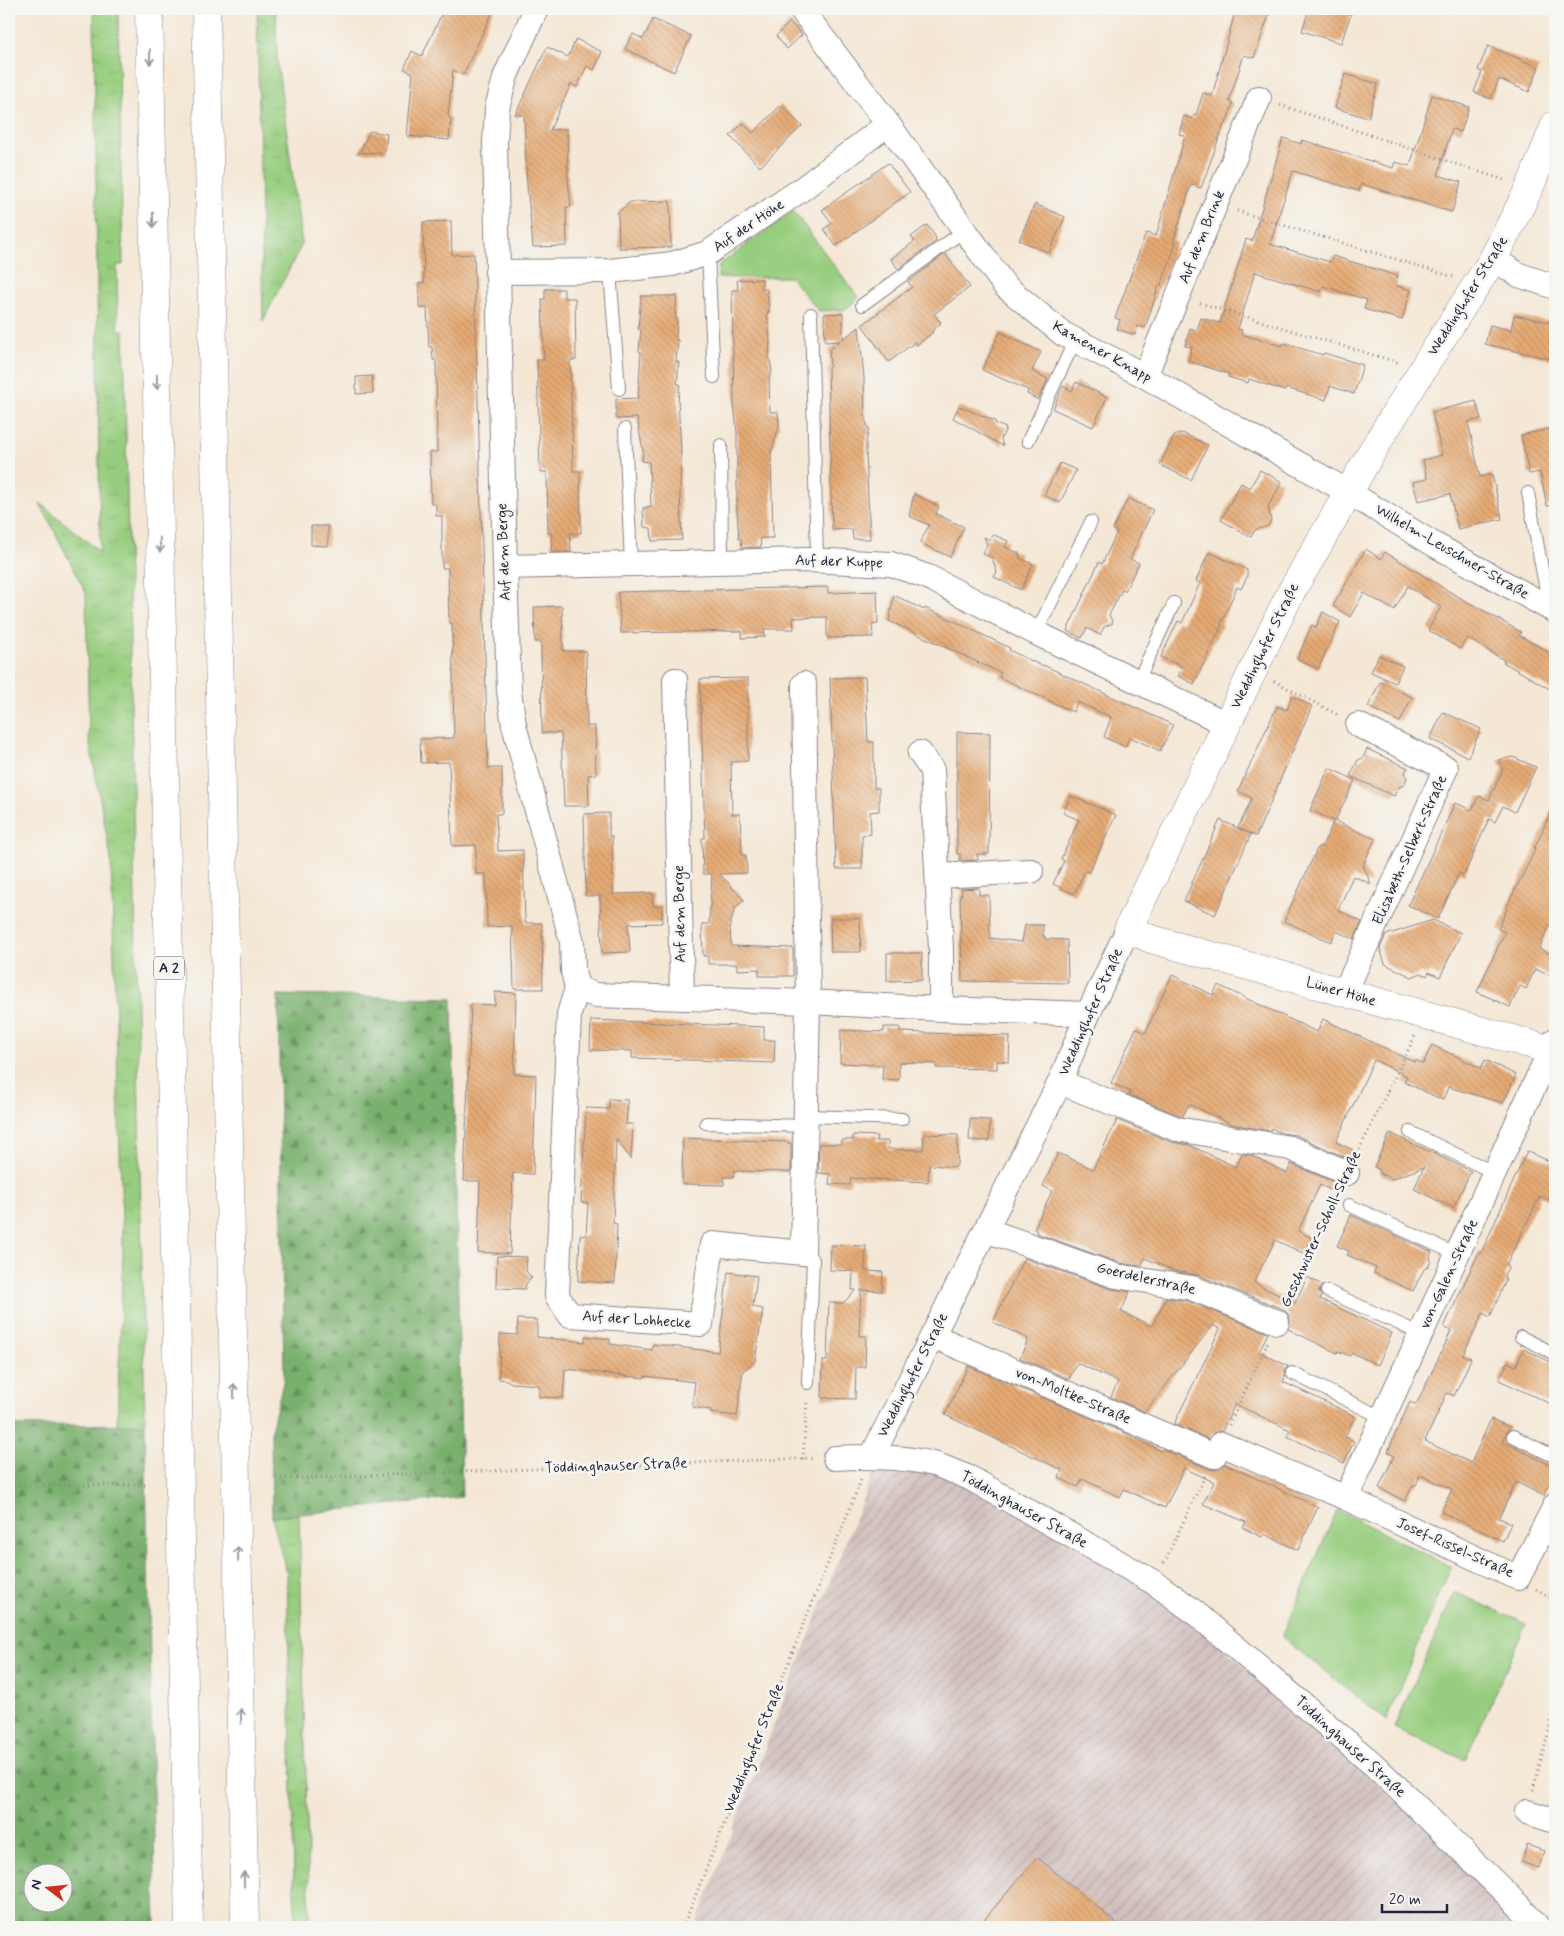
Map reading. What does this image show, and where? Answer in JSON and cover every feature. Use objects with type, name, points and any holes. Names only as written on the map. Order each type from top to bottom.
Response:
[{"type":"main road","name":"A 2","points":[[149,9],[188,1927]]},
{"type":"main road","points":[[206,9],[245,1927]]},
{"type":"main road","name":"Weddinghofer Straße","points":[[1128,929],[1290,594],[1348,492],[1437,346],[1493,259],[1526,196],[1555,125]]},
{"type":"main road","name":"Lüner Höhe","points":[[1128,929],[1151,939],[1426,1016],[1554,1047]]},
{"type":"street","name":"Auf dem Berge","points":[[536,9],[506,75],[497,108],[495,143],[509,691],[514,725],[572,942],[572,971],[577,988]]},
{"type":"street","name":"Kamener Knapp","points":[[801,9],[888,124],[1005,286],[1063,334],[1145,376],[1348,492]]},
{"type":"street","name":"Auf dem Brink","points":[[1145,376],[1258,98]]},
{"type":"street","name":"Auf der Höhe","points":[[497,272],[610,271],[672,264],[708,253],[802,189],[888,124]]},
{"type":"street","points":[[1493,259],[1519,275],[1555,287]]},
{"type":"street","name":"Wilhelm-Leuschner-Straße","points":[[1348,492],[1435,545],[1552,609]]},
{"type":"street","name":"Auf der Kuppe","points":[[505,567],[817,560],[891,564],[928,577],[1036,633],[1227,724]]},
{"type":"street","name":"Auf dem Berge","points":[[675,680],[682,998]]},
{"type":"street","points":[[803,1253],[808,1002],[804,684]]},
{"type":"street","name":"Elisabeth-Selbert-Straße","points":[[1345,992],[1446,768],[1358,725]]},
{"type":"street","points":[[920,753],[932,770],[938,876],[941,1009]]},
{"type":"street","points":[[938,876],[1031,871]]},
{"type":"street","name":"Weddinghofer Straße","points":[[872,1456],[1060,1082],[1088,1014],[1128,929]]},
{"type":"street","points":[[577,988],[595,995],[1088,1014]]},
{"type":"street","name":"Auf der Lohhecke","points":[[577,988],[569,1014],[557,1296],[570,1315],[701,1324],[712,1244],[803,1253]]},
{"type":"street","name":"von-Galen-Straße","points":[[1346,1498],[1494,1173],[1554,1047]]},
{"type":"street","points":[[1060,1082],[1177,1129],[1290,1148],[1347,1173]]},
{"type":"street","name":"Goerdelerstraße","points":[[986,1230],[1116,1276],[1192,1288],[1277,1322]]},
{"type":"street","name":"von-Moltke-Straße","points":[[933,1336],[1217,1450]]},
{"type":"street","points":[[1217,1450],[1346,1498]]},
{"type":"street","name":"Töddinghauser Straße","points":[[835,1458],[872,1456],[921,1462],[970,1478],[1155,1583],[1193,1611],[1374,1765],[1526,1913],[1538,1927]]},
{"type":"street","name":"Josef-Rissel-Straße","points":[[1346,1498],[1518,1578],[1555,1506]]},
{"type":"street","points":[[1527,1812],[1555,1821]]},
{"type":"lane","points":[[862,305],[965,230]]},
{"type":"lane","points":[[708,253],[714,376]]},
{"type":"lane","points":[[610,271],[619,389]]},
{"type":"lane","points":[[811,314],[817,560]]},
{"type":"lane","points":[[1028,441],[1075,340]]},
{"type":"lane","points":[[626,429],[631,564]]},
{"type":"lane","points":[[721,445],[722,562]]},
{"type":"lane","points":[[1528,492],[1552,609]]},
{"type":"lane","points":[[1036,633],[1091,522]]},
{"type":"lane","points":[[1138,681],[1174,603]]},
{"type":"lane","points":[[706,1123],[902,1119]]},
{"type":"lane","points":[[1410,1132],[1494,1173]]},
{"type":"lane","points":[[1349,1205],[1458,1255]]},
{"type":"lane","points":[[803,1253],[813,1260],[808,1383]]},
{"type":"lane","points":[[1327,1291],[1421,1334]]},
{"type":"lane","points":[[1521,1337],[1555,1354]]},
{"type":"lane","points":[[1292,1373],[1383,1418]]},
{"type":"lane","points":[[1513,1436],[1555,1457]]},
{"type":"path","points":[[1258,98],[1510,182]]},
{"type":"path","points":[[1215,205],[1454,277]]},
{"type":"path","points":[[1178,296],[1399,363]]},
{"type":"path","points":[[1253,670],[1358,725]]},
{"type":"path","name":"Geschwister-Scholl-Straße","points":[[1167,1555],[1347,1173],[1426,1016]]},
{"type":"path","points":[[803,1459],[808,1383]]},
{"type":"path","name":"Weddinghofer Straße","points":[[682,1927],[872,1456]]},
{"type":"path","name":"Töddinghauser Straße","points":[[281,1479],[835,1458]]},
{"type":"path","points":[[9,1485],[145,1485]]},
{"type":"path","points":[[1518,1578],[1550,1598],[1555,1610]]},
{"type":"path","points":[[1527,1812],[1555,1707]]},
{"type":"shaded area","points":[[923,1467],[961,1478],[1168,1599],[1442,1841],[1526,1927],[695,1927],[874,1470]]},
{"type":"green space","points":[[94,9],[118,9],[123,265],[117,265],[118,330],[124,330],[145,1424],[117,1425],[123,1252],[111,859],[89,739],[86,593],[40,503],[100,552]]},
{"type":"green space","points":[[257,9],[276,9],[277,61],[302,244],[263,321]]},
{"type":"green space","points":[[793,211],[859,298],[844,310],[819,311],[790,277],[718,278],[719,265]]},
{"type":"green space","points":[[278,995],[452,998],[462,1497],[272,1517],[271,1430],[284,1379]]},
{"type":"green space","points":[[145,1424],[156,1927],[9,1927],[9,1426]]},
{"type":"green space","points":[[1337,1510],[1451,1567],[1386,1720],[1282,1637]]},
{"type":"green space","points":[[299,1513],[310,1927],[295,1927],[287,1574],[272,1517]]},
{"type":"green space","points":[[1455,1592],[1526,1624],[1465,1760],[1394,1728]]},
{"type":"building","points":[[444,9],[494,9],[463,75],[453,70],[448,116],[451,119],[449,140],[407,136],[413,73],[404,69],[412,51],[422,56]]},
{"type":"building","points":[[1236,9],[1271,9],[1254,58],[1244,55],[1229,101],[1233,103],[1201,188],[1191,185],[1173,242],[1176,242],[1169,264],[1161,285],[1159,285],[1145,328],[1138,326],[1135,335],[1117,329],[1120,320],[1115,318],[1146,233],[1156,236],[1185,136],[1179,134],[1184,116],[1193,119],[1203,93],[1212,96]]},
{"type":"building","points":[[1309,9],[1333,9],[1351,14],[1341,43],[1302,31]]},
{"type":"building","points":[[653,19],[691,36],[674,72],[625,49],[633,34],[643,39]]},
{"type":"building","points":[[790,22],[802,35],[787,49],[776,36]]},
{"type":"building","points":[[576,39],[602,52],[594,70],[587,66],[577,87],[571,84],[550,130],[567,129],[568,179],[571,207],[566,207],[567,246],[533,247],[527,185],[524,115],[515,115],[547,47],[568,57]]},
{"type":"building","points":[[1488,46],[1539,67],[1529,92],[1499,79],[1491,99],[1474,92],[1482,72],[1478,70]]},
{"type":"building","points":[[1345,74],[1378,84],[1368,118],[1335,108]]},
{"type":"building","points":[[1432,95],[1469,107],[1461,132],[1452,129],[1438,175],[1461,182],[1452,212],[1361,184],[1359,191],[1293,171],[1270,244],[1330,262],[1333,256],[1398,276],[1395,285],[1411,290],[1402,320],[1364,309],[1367,300],[1323,286],[1321,292],[1255,272],[1238,329],[1242,330],[1241,334],[1282,346],[1283,343],[1363,365],[1354,394],[1330,386],[1326,400],[1286,388],[1285,391],[1249,379],[1248,383],[1228,377],[1229,374],[1188,361],[1192,347],[1185,346],[1190,328],[1197,330],[1201,318],[1220,323],[1246,239],[1252,241],[1283,138],[1301,144],[1302,140],[1393,168],[1395,162],[1410,166]]},
{"type":"building","points":[[781,105],[802,126],[760,167],[730,136],[743,123],[753,133]]},
{"type":"building","points":[[370,131],[387,134],[385,152],[359,153]]},
{"type":"building","points":[[888,163],[910,192],[836,246],[824,229],[832,223],[822,210]]},
{"type":"building","points":[[670,201],[671,247],[619,248],[618,212],[630,202]]},
{"type":"building","points":[[1035,204],[1065,217],[1049,253],[1019,240]]},
{"type":"building","points":[[451,221],[452,255],[474,254],[488,768],[502,768],[502,814],[496,814],[498,851],[523,850],[525,923],[542,923],[543,989],[514,989],[512,926],[487,927],[486,874],[476,874],[476,845],[452,846],[449,762],[421,763],[420,739],[454,738],[452,623],[449,623],[448,568],[442,568],[442,516],[436,516],[436,504],[431,504],[430,452],[437,452],[436,360],[433,360],[432,347],[429,347],[427,308],[419,308],[419,283],[424,283],[423,222]]},
{"type":"building","points":[[927,225],[935,236],[936,241],[898,269],[891,259],[915,241],[911,237]]},
{"type":"building","points":[[945,254],[970,287],[934,314],[941,323],[933,332],[917,345],[915,342],[889,362],[862,325],[912,287],[908,282]]},
{"type":"building","points":[[762,279],[762,289],[767,289],[769,312],[767,312],[770,341],[769,356],[772,371],[769,379],[770,412],[778,412],[779,427],[771,453],[773,538],[760,538],[761,547],[742,548],[741,539],[739,539],[737,511],[737,432],[734,403],[732,290],[738,290],[737,280]]},
{"type":"building","points":[[545,289],[564,289],[564,298],[575,298],[576,360],[570,360],[573,471],[580,471],[581,533],[570,533],[571,552],[552,552],[551,533],[548,533],[547,472],[540,472],[537,360],[544,360],[542,299],[545,299]]},
{"type":"building","points":[[641,296],[677,296],[675,318],[677,318],[676,340],[678,340],[676,362],[679,362],[677,384],[680,384],[678,400],[681,451],[682,540],[652,541],[651,528],[644,527],[643,508],[651,506],[649,462],[642,461],[643,451],[637,418],[616,419],[616,399],[638,398],[641,330],[638,329]]},
{"type":"building","points":[[843,313],[843,339],[859,327],[864,378],[865,419],[869,429],[866,453],[870,539],[853,539],[852,529],[832,530],[828,368],[830,366],[829,350],[840,341],[825,342],[824,314]]},
{"type":"building","points":[[1514,315],[1555,323],[1552,342],[1555,343],[1555,360],[1485,344],[1490,325],[1511,330]]},
{"type":"building","points":[[1000,332],[1041,352],[1032,371],[1048,379],[1038,400],[1027,394],[1028,390],[982,370]]},
{"type":"building","points":[[372,376],[373,393],[356,394],[356,377]]},
{"type":"building","points":[[1076,382],[1107,397],[1093,427],[1053,409],[1063,386],[1072,391]]},
{"type":"building","points":[[1476,401],[1481,419],[1468,422],[1480,477],[1492,474],[1502,519],[1458,529],[1450,494],[1418,501],[1413,482],[1427,479],[1423,460],[1442,455],[1432,412]]},
{"type":"building","points":[[959,406],[995,421],[996,424],[1006,428],[1001,439],[1003,446],[953,418]]},
{"type":"building","points":[[1555,428],[1555,505],[1547,506],[1540,472],[1529,474],[1521,435]]},
{"type":"building","points":[[1182,433],[1208,445],[1191,480],[1160,465],[1174,436]]},
{"type":"building","points":[[1060,463],[1076,470],[1060,503],[1044,495]]},
{"type":"building","points":[[1260,470],[1282,482],[1268,507],[1271,520],[1268,526],[1255,530],[1251,537],[1221,520],[1241,483],[1250,488]]},
{"type":"building","points":[[914,494],[939,506],[936,514],[964,527],[950,557],[920,543],[929,525],[909,516]]},
{"type":"building","points":[[1128,498],[1153,510],[1130,559],[1139,563],[1125,591],[1122,590],[1109,615],[1113,623],[1104,627],[1100,635],[1087,628],[1082,638],[1067,631],[1099,562],[1102,564],[1117,532],[1113,529]]},
{"type":"building","points":[[311,526],[328,526],[328,546],[311,545]]},
{"type":"building","points":[[992,534],[1008,541],[1005,547],[1019,553],[1020,558],[1033,564],[1021,590],[994,577],[997,572],[992,558],[983,554],[987,545],[984,537],[990,540]]},
{"type":"building","points":[[1366,549],[1381,559],[1385,552],[1450,592],[1521,632],[1519,635],[1555,656],[1555,692],[1503,662],[1504,660],[1467,638],[1460,649],[1428,630],[1441,607],[1408,586],[1394,610],[1364,593],[1350,617],[1333,606]]},
{"type":"building","points":[[1209,552],[1247,570],[1247,577],[1241,589],[1237,587],[1222,625],[1194,684],[1178,676],[1182,667],[1161,657],[1178,621],[1182,623],[1200,583],[1196,581]]},
{"type":"building","points":[[828,587],[828,593],[877,591],[878,624],[872,625],[873,637],[827,638],[827,617],[793,618],[794,629],[764,629],[765,637],[742,638],[742,631],[621,633],[618,592]]},
{"type":"building","points":[[894,595],[924,610],[925,608],[956,622],[1042,666],[1173,725],[1160,751],[1130,737],[1125,747],[1104,737],[1111,717],[1077,702],[1073,712],[999,677],[1001,673],[889,621]]},
{"type":"building","points":[[562,606],[563,651],[586,651],[587,726],[595,726],[596,774],[588,775],[589,806],[564,806],[561,733],[542,733],[541,642],[535,642],[534,607]]},
{"type":"building","points":[[1323,612],[1340,622],[1318,669],[1297,659],[1312,625],[1316,627]]},
{"type":"building","points":[[1379,655],[1403,666],[1395,683],[1371,672]]},
{"type":"building","points":[[865,677],[868,742],[874,742],[874,788],[879,788],[879,811],[870,812],[871,834],[862,835],[862,869],[836,869],[830,678]]},
{"type":"building","points":[[748,678],[748,761],[731,762],[732,814],[740,814],[742,855],[746,855],[747,873],[720,874],[744,900],[735,908],[730,925],[731,946],[793,948],[793,976],[759,976],[759,969],[737,970],[737,964],[708,964],[708,956],[703,956],[702,924],[709,924],[712,874],[703,874],[702,838],[705,838],[700,679]]},
{"type":"building","points":[[1380,682],[1412,697],[1400,722],[1368,707]]},
{"type":"building","points":[[1292,696],[1312,706],[1256,836],[1238,828],[1252,798],[1238,791],[1277,706],[1287,710]]},
{"type":"building","points":[[1443,712],[1481,729],[1468,757],[1430,739]]},
{"type":"building","points":[[957,732],[990,733],[989,854],[977,854],[978,860],[960,861],[960,854],[957,854]]},
{"type":"building","points":[[1367,749],[1408,768],[1405,772],[1407,778],[1404,785],[1399,787],[1394,796],[1350,776],[1358,760],[1363,758]]},
{"type":"building","points":[[1513,757],[1536,767],[1515,812],[1503,806],[1495,822],[1489,819],[1464,875],[1459,873],[1438,919],[1408,905],[1455,803],[1472,810],[1479,796],[1489,800],[1503,769],[1498,760]]},
{"type":"building","points":[[1329,768],[1355,780],[1335,821],[1375,839],[1363,865],[1371,884],[1353,876],[1338,910],[1362,922],[1354,939],[1336,931],[1331,942],[1284,921],[1318,847],[1322,846],[1334,821],[1310,810]]},
{"type":"building","points":[[1071,796],[1116,815],[1089,872],[1085,871],[1074,894],[1053,884],[1064,861],[1061,859],[1079,820],[1063,813]]},
{"type":"building","points":[[1555,803],[1555,914],[1539,949],[1555,956],[1555,978],[1535,969],[1526,989],[1520,986],[1510,1007],[1477,992],[1505,932],[1498,929],[1506,908],[1535,850]]},
{"type":"building","points":[[609,813],[609,836],[612,836],[613,894],[652,893],[653,906],[662,906],[662,923],[628,924],[630,952],[602,953],[600,896],[586,896],[584,814]]},
{"type":"building","points":[[1220,820],[1251,834],[1215,915],[1184,901]]},
{"type":"building","points":[[979,888],[979,895],[989,895],[990,938],[1022,942],[1025,925],[1043,925],[1043,936],[1045,936],[1045,939],[1067,940],[1068,983],[962,981],[961,889]]},
{"type":"building","points":[[830,918],[860,918],[861,952],[831,952]]},
{"type":"building","points":[[1433,920],[1461,933],[1440,977],[1429,972],[1427,976],[1421,973],[1412,977],[1385,964],[1380,948],[1386,935]]},
{"type":"building","points":[[887,953],[922,953],[922,980],[887,981]]},
{"type":"building","points":[[1172,975],[1213,995],[1218,985],[1317,1032],[1323,1019],[1414,1062],[1415,1060],[1423,1064],[1432,1045],[1481,1068],[1485,1060],[1516,1075],[1503,1103],[1448,1087],[1443,1100],[1404,1082],[1407,1076],[1374,1060],[1336,1142],[1353,1150],[1349,1159],[1296,1135],[1281,1133],[1271,1128],[1270,1131],[1231,1124],[1189,1104],[1183,1116],[1181,1116],[1129,1095],[1131,1092],[1111,1083],[1136,1028],[1145,1033]]},
{"type":"building","points":[[495,992],[516,993],[514,1074],[536,1075],[533,1174],[513,1173],[510,1254],[478,1252],[480,1181],[464,1181],[471,1004],[495,1005]]},
{"type":"building","points":[[591,1020],[764,1027],[764,1040],[775,1040],[774,1063],[632,1058],[632,1051],[590,1050]]},
{"type":"building","points":[[884,1027],[900,1027],[900,1032],[1010,1036],[1009,1062],[997,1061],[997,1069],[936,1068],[937,1064],[899,1062],[899,1080],[882,1079],[883,1065],[840,1063],[841,1030],[884,1032]]},
{"type":"building","points":[[609,1099],[628,1100],[626,1124],[633,1124],[631,1159],[616,1139],[613,1223],[617,1224],[615,1283],[578,1281],[580,1235],[586,1236],[588,1203],[581,1202],[586,1108],[609,1109]]},
{"type":"building","points":[[970,1119],[990,1120],[989,1141],[969,1140]]},
{"type":"building","points":[[1117,1120],[1172,1142],[1189,1145],[1236,1167],[1242,1154],[1250,1155],[1287,1173],[1291,1164],[1338,1184],[1334,1192],[1320,1185],[1298,1231],[1312,1238],[1305,1254],[1275,1240],[1254,1283],[1295,1303],[1307,1277],[1322,1285],[1319,1291],[1320,1299],[1392,1333],[1378,1365],[1352,1353],[1350,1356],[1338,1351],[1337,1353],[1288,1329],[1290,1320],[1288,1314],[1283,1309],[1197,1275],[1174,1271],[1145,1258],[1141,1266],[1119,1263],[1036,1233],[1037,1231],[1034,1229],[1052,1191],[1043,1186],[1058,1153],[1093,1169]]},
{"type":"building","points":[[1390,1133],[1471,1171],[1453,1208],[1414,1189],[1424,1167],[1392,1179],[1381,1174],[1379,1169],[1374,1167]]},
{"type":"building","points":[[924,1134],[958,1135],[957,1165],[955,1167],[929,1165],[928,1182],[851,1178],[850,1185],[829,1184],[830,1174],[818,1173],[819,1144],[842,1144],[842,1140],[853,1140],[853,1135],[877,1136],[876,1141],[888,1141],[888,1149],[923,1150]]},
{"type":"building","points":[[683,1138],[788,1142],[791,1143],[791,1172],[734,1171],[734,1177],[724,1177],[724,1185],[682,1184]]},
{"type":"building","points":[[1527,1151],[1555,1164],[1555,1192],[1551,1201],[1540,1196],[1506,1265],[1509,1266],[1504,1275],[1506,1280],[1490,1317],[1483,1313],[1463,1355],[1471,1358],[1454,1396],[1447,1393],[1425,1441],[1471,1463],[1491,1419],[1510,1427],[1503,1442],[1555,1467],[1555,1472],[1544,1496],[1516,1482],[1499,1518],[1511,1523],[1503,1541],[1441,1512],[1452,1489],[1420,1475],[1416,1485],[1412,1487],[1405,1501],[1379,1488],[1394,1456],[1388,1452],[1396,1432],[1410,1402],[1416,1405],[1440,1355],[1451,1331],[1444,1327],[1479,1252],[1481,1253]]},
{"type":"building","points":[[1351,1215],[1432,1252],[1430,1256],[1431,1261],[1428,1267],[1424,1269],[1413,1291],[1374,1273],[1376,1268],[1347,1255],[1349,1251],[1337,1246]]},
{"type":"building","points":[[831,1245],[866,1246],[865,1271],[883,1272],[882,1291],[861,1290],[859,1336],[866,1336],[865,1367],[856,1367],[855,1399],[822,1398],[823,1361],[827,1361],[829,1303],[843,1303],[856,1290],[852,1290],[853,1271],[830,1270]]},
{"type":"building","points":[[497,1256],[527,1257],[526,1271],[532,1278],[526,1284],[525,1289],[496,1288]]},
{"type":"building","points":[[1024,1258],[1111,1289],[1130,1292],[1121,1312],[1152,1326],[1166,1298],[1188,1301],[1268,1333],[1259,1352],[1288,1366],[1285,1370],[1283,1382],[1355,1416],[1345,1437],[1354,1441],[1344,1463],[1287,1436],[1290,1430],[1235,1404],[1222,1431],[1213,1433],[1208,1439],[1174,1424],[1220,1329],[1213,1325],[1145,1412],[1111,1397],[1118,1382],[1077,1363],[1069,1379],[1020,1358],[1028,1339],[993,1322]]},
{"type":"building","points":[[728,1272],[757,1276],[753,1307],[763,1309],[755,1361],[743,1371],[737,1416],[710,1413],[711,1410],[692,1407],[695,1382],[565,1369],[563,1398],[539,1397],[539,1385],[511,1383],[507,1380],[499,1379],[500,1334],[517,1335],[518,1319],[537,1320],[537,1337],[585,1342],[585,1336],[610,1339],[610,1344],[652,1350],[653,1344],[718,1352]]},
{"type":"building","points":[[1524,1349],[1555,1364],[1555,1406],[1499,1380],[1508,1362],[1516,1366]]},
{"type":"building","points":[[968,1366],[1128,1434],[1161,1451],[1163,1449],[1209,1469],[1216,1470],[1225,1464],[1318,1507],[1298,1550],[1264,1534],[1262,1537],[1243,1528],[1246,1522],[1203,1504],[1214,1482],[1184,1468],[1165,1508],[1124,1489],[1120,1497],[1082,1479],[1078,1487],[1059,1478],[1062,1470],[945,1415]]},
{"type":"building","points":[[1527,1845],[1544,1851],[1539,1868],[1521,1862]]},
{"type":"building","points":[[1037,1857],[1121,1927],[978,1927]]}]
